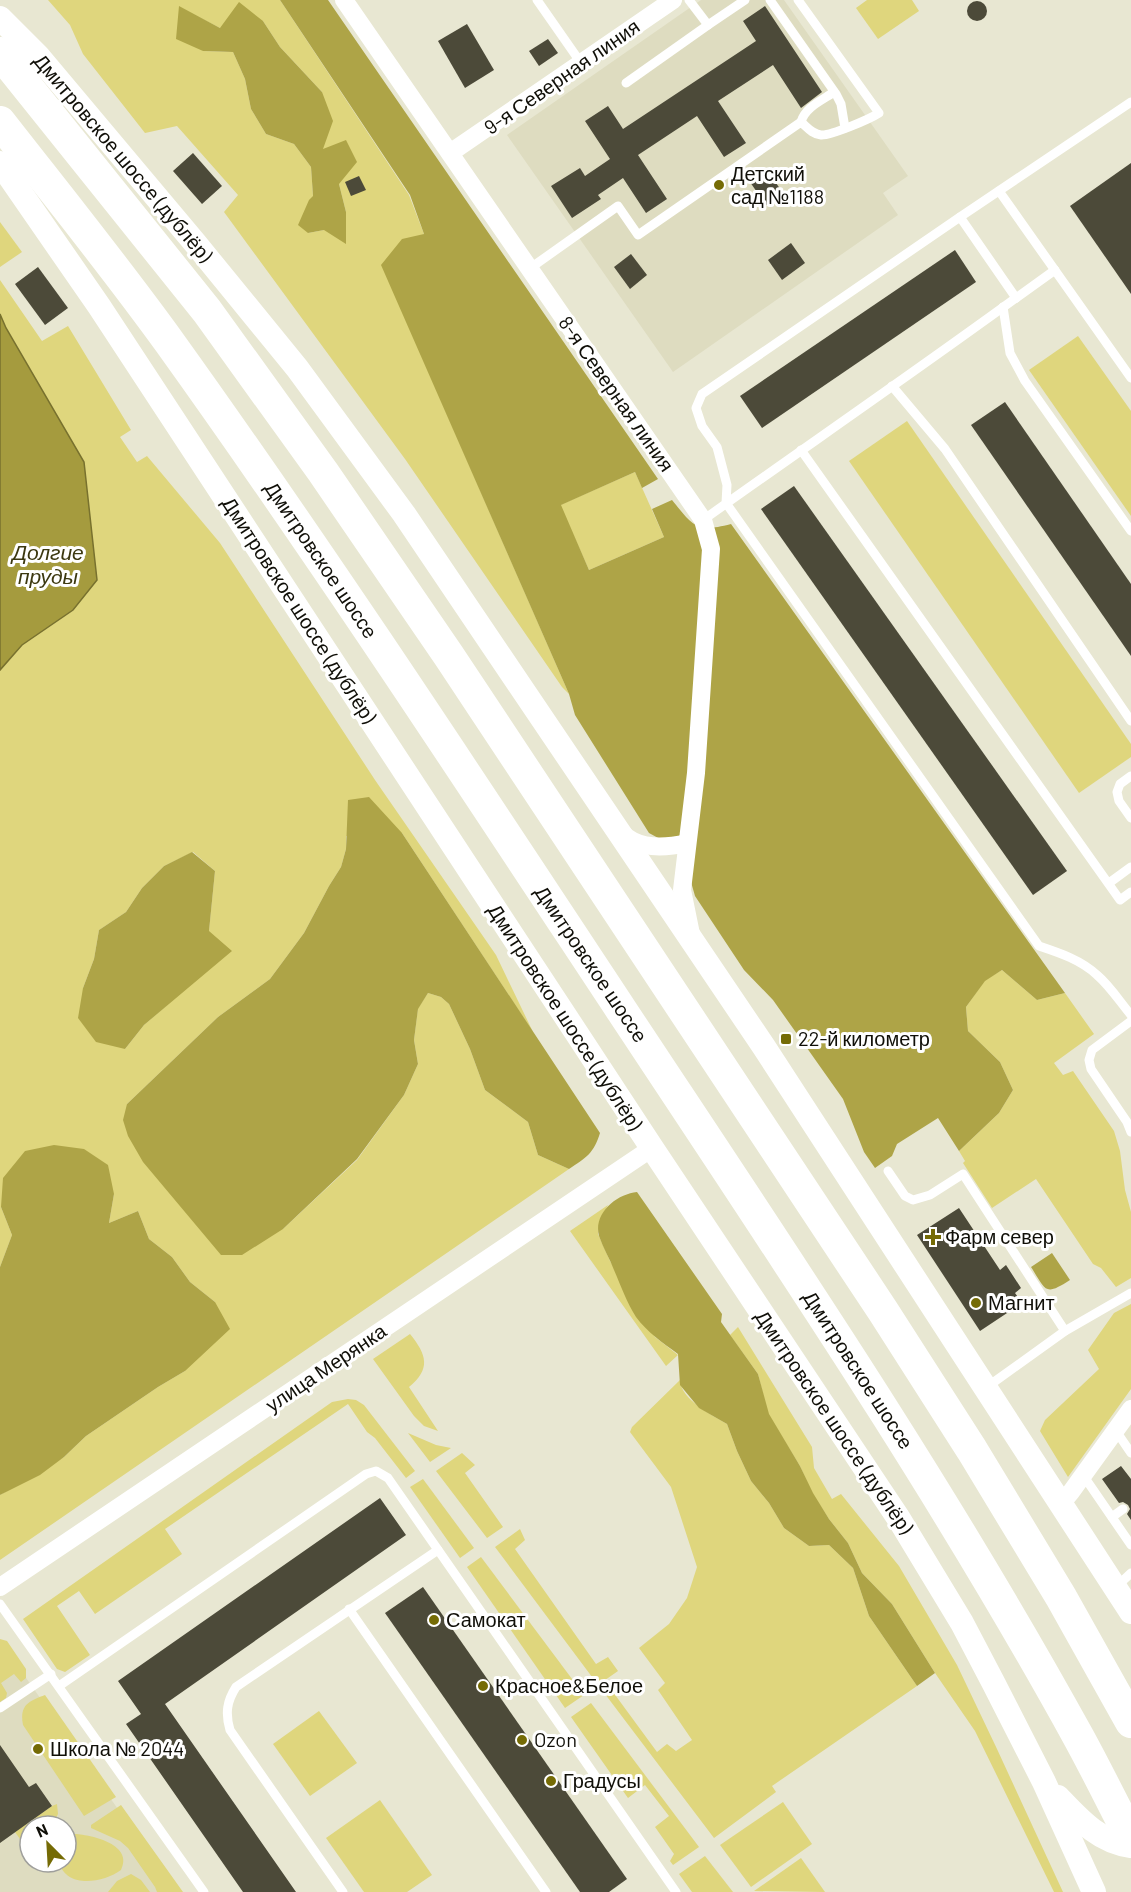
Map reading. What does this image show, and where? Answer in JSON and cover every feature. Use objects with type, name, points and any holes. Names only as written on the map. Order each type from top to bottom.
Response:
[{"type":"highway","points":[[0,53],[207,311],[323,472],[449,656],[815,1208],[972,1450],[1061,1597],[1131,1722]]},
{"type":"highway","name":"Дмитровское шоссе","points":[[0,122],[168,340],[280,499],[772,1237],[923,1473],[1015,1625],[1082,1743],[1131,1839]]},
{"type":"street","name":"8-я Северная линия","points":[[344,0],[703,520],[711,549],[696,773],[682,890],[693,944]]},
{"type":"street","name":"9-я Северная линия","points":[[450,153],[673,0]]},
{"type":"street","name":"Дмитровское шоссе (дублёр)","points":[[0,18],[45,64],[297,368],[404,514],[764,1047],[1061,1504],[1123,1580],[1131,1612]]},
{"type":"street","name":"Дмитровское шоссе (дублёр)","points":[[0,163],[123,343],[652,1149],[899,1519],[962,1623],[1044,1782],[1094,1892]]},
{"type":"street","points":[[614,827],[632,841],[642,844],[669,847],[687,843]]},
{"type":"street","name":"улица Мерянка","points":[[0,1587],[652,1149]]},
{"type":"street","points":[[1061,1504],[1131,1409]]},
{"type":"street","points":[[1044,1782],[1092,1830],[1102,1837],[1131,1846]]},
{"type":"lane","points":[[537,0],[582,63]]},
{"type":"lane","points":[[689,0],[708,25]]},
{"type":"lane","points":[[626,83],[745,0]]},
{"type":"lane","points":[[770,0],[834,92],[841,104],[845,128]]},
{"type":"lane","points":[[798,0],[879,113],[868,120],[823,136],[811,132],[801,122]]},
{"type":"lane","points":[[530,269],[618,206],[638,235],[801,122],[802,116],[808,110],[834,92]]},
{"type":"lane","points":[[1131,102],[702,394],[696,408],[702,426],[717,447],[727,485],[726,503],[1039,946],[1064,955],[1091,970],[1099,976],[1131,1015]]},
{"type":"lane","points":[[999,191],[1131,378]]},
{"type":"lane","points":[[960,217],[1016,298]]},
{"type":"lane","points":[[703,520],[1055,270]]},
{"type":"lane","points":[[1004,307],[1010,353],[1025,381],[1131,531]]},
{"type":"lane","points":[[892,386],[945,449],[1131,721]]},
{"type":"lane","points":[[801,450],[1120,900],[1131,892]]},
{"type":"lane","points":[[1131,776],[1120,784],[1117,792],[1119,801],[1131,818]]},
{"type":"lane","points":[[1109,884],[1131,867]]},
{"type":"lane","points":[[1131,1021],[1092,1050],[1089,1060],[1091,1069],[1127,1122],[1131,1132]]},
{"type":"lane","points":[[888,1171],[905,1196],[913,1200],[930,1195],[963,1174],[1065,1330]]},
{"type":"lane","points":[[986,1388],[1065,1330],[1131,1293]]},
{"type":"lane","points":[[1116,1431],[1131,1453]]},
{"type":"lane","points":[[59,1686],[366,1474],[376,1471],[388,1478],[671,1890]]},
{"type":"lane","points":[[1083,1475],[1112,1517],[1128,1535],[1131,1545]]},
{"type":"lane","points":[[1112,1517],[1123,1509]]},
{"type":"lane","points":[[343,1892],[230,1730],[227,1719],[230,1697],[236,1687],[438,1550]]},
{"type":"lane","points":[[0,1604],[204,1892]]},
{"type":"lane","points":[[349,1609],[546,1892]]},
{"type":"lane","points":[[0,1708],[51,1674]]},
{"type":"shaded area","points":[[48,0],[280,0],[409,195],[424,234],[382,265],[569,694],[405,459],[224,212],[238,195],[177,126],[145,133],[83,54],[70,25]],"holes":[[[179,7],[220,28],[263,21],[280,47],[322,92],[323,149],[339,184],[346,212],[324,230],[308,233],[313,196],[311,167],[294,144],[266,134],[251,109],[245,79],[233,52],[203,51]]]},
{"type":"shaded area","points":[[280,0],[328,0],[658,479],[642,488],[635,472],[561,505],[589,570],[664,537],[652,509],[672,500],[697,526],[710,528],[731,524],[1065,993],[1037,1000],[1002,970],[985,981],[966,1007],[968,1031],[1000,1062],[1013,1090],[999,1113],[959,1151],[938,1118],[897,1144],[892,1156],[875,1168],[864,1152],[843,1099],[773,1000],[744,970],[695,896],[691,882],[692,842],[660,839],[649,833],[575,715],[569,694],[381,265],[402,239],[424,234],[410,195]]},
{"type":"shaded area","name":"Детский сад №1188","points":[[701,0],[784,0],[908,176],[883,193],[898,215],[673,372],[507,135]]},
{"type":"shaded area","points":[[867,0],[912,0],[919,11],[878,39],[856,8]]},
{"type":"shaded area","points":[[239,2],[263,21],[280,47],[322,92],[333,121],[323,149],[346,140],[357,162],[339,184],[346,212],[346,244],[324,230],[308,233],[298,225],[313,196],[311,167],[294,144],[266,134],[251,109],[245,79],[233,52],[203,51],[176,39],[179,6],[220,28]]},
{"type":"shaded area","points":[[0,222],[22,252],[0,267]]},
{"type":"shaded area","points":[[0,280],[42,341],[68,326],[131,430],[120,437],[137,462],[147,456],[220,543],[375,780],[496,955],[533,1032],[402,833],[346,836],[346,849],[341,867],[304,933],[270,979],[218,1017],[127,1104],[283,1229],[357,1160],[404,1095],[418,1064],[414,1040],[418,1008],[428,993],[441,997],[449,1004],[470,1049],[485,1090],[528,1122],[538,1155],[569,1169],[0,1560],[0,1495],[64,1457],[86,1436],[185,1371],[215,1302],[190,1282],[172,1257],[149,1239],[138,1211],[109,1223],[114,1194],[1,1207],[12,1235],[0,1267],[0,670],[22,645],[73,610],[84,462],[0,314]],"holes":[[[193,852],[215,871],[209,931],[166,1006],[144,1025],[125,1049],[83,988],[94,959],[99,930],[126,912],[142,888],[164,866]]]},
{"type":"shaded area","points":[[1078,336],[1131,411],[1131,516],[1029,370]]},
{"type":"shaded area","points":[[907,421],[1131,744],[1131,757],[1079,793],[849,461]]},
{"type":"shaded area","points":[[635,472],[664,537],[589,570],[560,505]]},
{"type":"shaded area","points":[[369,797],[402,833],[600,1133],[589,1154],[569,1169],[538,1155],[528,1122],[485,1090],[470,1049],[449,1004],[441,997],[428,993],[418,1009],[414,1040],[418,1064],[404,1095],[357,1159],[283,1229],[242,1255],[221,1255],[143,1162],[128,1136],[123,1120],[127,1104],[218,1017],[270,979],[304,933],[341,867],[346,849],[348,800]]},
{"type":"shaded area","points":[[192,852],[215,871],[209,931],[232,951],[144,1025],[125,1049],[96,1042],[78,1018],[83,988],[94,959],[99,930],[126,912],[142,888],[164,866]]},
{"type":"shaded area","points":[[1002,970],[1037,1000],[1065,993],[1094,1034],[1054,1063],[1063,1075],[1073,1071],[1114,1131],[1120,1151],[1125,1190],[1131,1212],[1131,1278],[1116,1287],[1101,1268],[1093,1264],[1036,1179],[992,1208],[963,1163],[965,1161],[959,1151],[999,1113],[1013,1090],[1000,1062],[968,1031],[966,1007],[985,980]]},
{"type":"shaded area","points":[[54,1145],[84,1149],[108,1165],[114,1194],[109,1223],[138,1211],[149,1239],[172,1257],[190,1282],[215,1302],[230,1329],[185,1371],[86,1436],[40,1475],[0,1495],[0,1267],[12,1235],[1,1207],[3,1178],[25,1151]]},
{"type":"shaded area","points":[[637,1192],[722,1314],[721,1322],[758,1374],[769,1414],[813,1493],[829,1519],[848,1543],[862,1573],[892,1604],[935,1673],[917,1686],[869,1616],[853,1568],[829,1545],[809,1546],[784,1528],[769,1503],[751,1481],[727,1424],[699,1408],[680,1385],[678,1354],[650,1332],[633,1312],[599,1236],[598,1228],[603,1212],[608,1206],[622,1196]]},
{"type":"shaded area","points":[[608,1205],[600,1221],[598,1234],[610,1261],[655,1337],[678,1355],[666,1366],[570,1231]]},
{"type":"shaded area","points":[[1052,1253],[1070,1280],[1055,1288],[1046,1289],[1031,1267]]},
{"type":"shaded area","points":[[1131,1304],[1131,1389],[1068,1477],[1040,1431],[1045,1420],[1099,1369],[1088,1350],[1114,1313]]},
{"type":"shaded area","points":[[738,1327],[812,1447],[814,1468],[832,1499],[841,1494],[899,1566],[957,1665],[1063,1892],[1054,1892],[975,1731],[892,1604],[862,1573],[848,1543],[812,1493],[800,1466],[768,1414],[758,1374],[730,1335]]},
{"type":"shaded area","points":[[410,1334],[423,1355],[424,1362],[421,1374],[409,1387],[438,1431],[424,1426],[414,1416],[373,1359]]},
{"type":"shaded area","points":[[680,1380],[691,1400],[727,1424],[751,1481],[769,1503],[784,1528],[809,1546],[829,1545],[853,1568],[869,1616],[917,1686],[772,1786],[776,1792],[714,1838],[605,1694],[624,1680],[623,1685],[613,1692],[657,1752],[667,1744],[676,1751],[692,1740],[658,1690],[665,1683],[639,1648],[669,1624],[687,1598],[697,1567],[671,1487],[630,1432],[632,1427]]},
{"type":"shaded area","points":[[356,1400],[364,1405],[415,1471],[406,1478],[375,1438],[367,1432],[348,1404],[165,1529],[182,1554],[95,1614],[79,1591],[57,1606],[90,1655],[65,1672],[57,1669],[23,1619],[332,1402]]},
{"type":"shaded area","points":[[408,1433],[436,1445],[451,1448],[430,1462]]},
{"type":"shaded area","points":[[462,1453],[475,1465],[465,1473],[503,1527],[487,1538],[436,1471]]},
{"type":"shaded area","points":[[423,1479],[474,1548],[460,1558],[410,1487]]},
{"type":"shaded area","points":[[520,1529],[525,1540],[515,1549],[596,1664],[608,1657],[618,1671],[598,1685],[495,1547]]},
{"type":"shaded area","points":[[481,1557],[584,1695],[565,1708],[467,1567]]},
{"type":"shaded area","points":[[0,1639],[7,1641],[26,1669],[26,1678],[21,1682],[14,1674],[1,1683],[7,1693],[6,1698],[0,1702]]},
{"type":"shaded area","name":"Школа № 2044","points":[[10,1655],[176,1892],[0,1892],[0,1662]]},
{"type":"shaded area","points":[[45,1695],[116,1797],[84,1816],[23,1725],[22,1713],[26,1705]]},
{"type":"shaded area","points":[[591,1703],[699,1847],[673,1865],[670,1861],[674,1854],[655,1827],[669,1816],[645,1785],[628,1798],[571,1717]]},
{"type":"shaded area","points":[[319,1711],[357,1763],[310,1796],[273,1744]]},
{"type":"shaded area","points":[[380,1800],[432,1875],[407,1892],[364,1892],[326,1838]]},
{"type":"shaded area","points":[[783,1802],[812,1844],[751,1887],[720,1845]]},
{"type":"shaded area","points":[[57,1804],[58,1814],[41,1814]]},
{"type":"shaded area","points":[[121,1805],[183,1892],[157,1892],[128,1848],[120,1841],[91,1828],[91,1825]]},
{"type":"shaded area","points":[[78,1835],[101,1839],[117,1848],[122,1854],[121,1870],[105,1878],[86,1881],[67,1874],[78,1874]]},
{"type":"shaded area","points":[[705,1856],[733,1892],[692,1892],[679,1874]]},
{"type":"shaded area","points":[[801,1858],[825,1892],[754,1891]]},
{"type":"shaded area","points":[[131,1874],[141,1880],[150,1892],[108,1892],[117,1881]]},
{"type":"water","name":"Долгие пруды","points":[[0,314],[84,462],[97,580],[73,610],[22,645],[0,670]]},
{"type":"building","points":[[977,1],[984,4],[987,11],[984,18],[977,21],[970,18],[967,11],[970,4]]},
{"type":"building","points":[[765,6],[822,92],[801,108],[773,65],[718,101],[746,143],[724,157],[697,116],[638,155],[667,199],[646,213],[623,178],[598,195],[601,199],[572,218],[551,186],[580,168],[585,176],[610,159],[585,121],[608,106],[623,129],[756,41],[743,21]]},
{"type":"building","points":[[467,24],[494,70],[465,88],[438,41]]},
{"type":"building","points":[[548,39],[558,53],[539,66],[529,51]]},
{"type":"building","points":[[193,153],[222,186],[202,204],[173,171]]},
{"type":"building","points":[[1131,163],[1131,294],[1070,206]]},
{"type":"building","points":[[767,170],[783,193],[766,205],[750,182]]},
{"type":"building","points":[[359,176],[366,190],[351,196],[345,182]]},
{"type":"building","points":[[791,243],[805,263],[782,280],[768,260]]},
{"type":"building","points":[[955,250],[976,282],[762,428],[740,396]]},
{"type":"building","points":[[631,254],[647,275],[630,289],[614,267]]},
{"type":"building","points":[[38,267],[68,308],[45,325],[15,284]]},
{"type":"building","points":[[1005,402],[1131,584],[1131,656],[971,425]]},
{"type":"building","points":[[794,486],[1067,871],[1033,895],[761,509]]},
{"type":"building","points":[[959,1208],[1000,1270],[1006,1265],[1021,1288],[1015,1293],[1022,1303],[980,1331],[917,1235]]},
{"type":"building","points":[[1121,1466],[1131,1479],[1131,1520],[1127,1514],[1130,1509],[1128,1505],[1123,1502],[1119,1503],[1102,1479]]},
{"type":"building","points":[[380,1498],[406,1535],[165,1704],[296,1892],[243,1892],[126,1724],[141,1714],[118,1681]]},
{"type":"building","points":[[423,1587],[627,1879],[609,1892],[580,1892],[385,1613]]},
{"type":"building","points":[[0,1745],[29,1787],[36,1783],[52,1806],[41,1814],[18,1814],[18,1830],[0,1843]]},
{"type":"place","name":"Детский сад №1188","points":[[719,185]]},
{"type":"place","name":"22-й километр","points":[[786,1039]]},
{"type":"place","name":"Фарм север","points":[[933,1237]]},
{"type":"place","name":"Магнит","points":[[976,1303]]},
{"type":"place","name":"Самокат","points":[[434,1620]]},
{"type":"place","name":"Красное&Белое","points":[[483,1686]]},
{"type":"place","name":"Ozon","points":[[522,1740]]},
{"type":"place","name":"Школа № 2044","points":[[38,1749]]},
{"type":"place","name":"Градусы","points":[[551,1781]]}]
